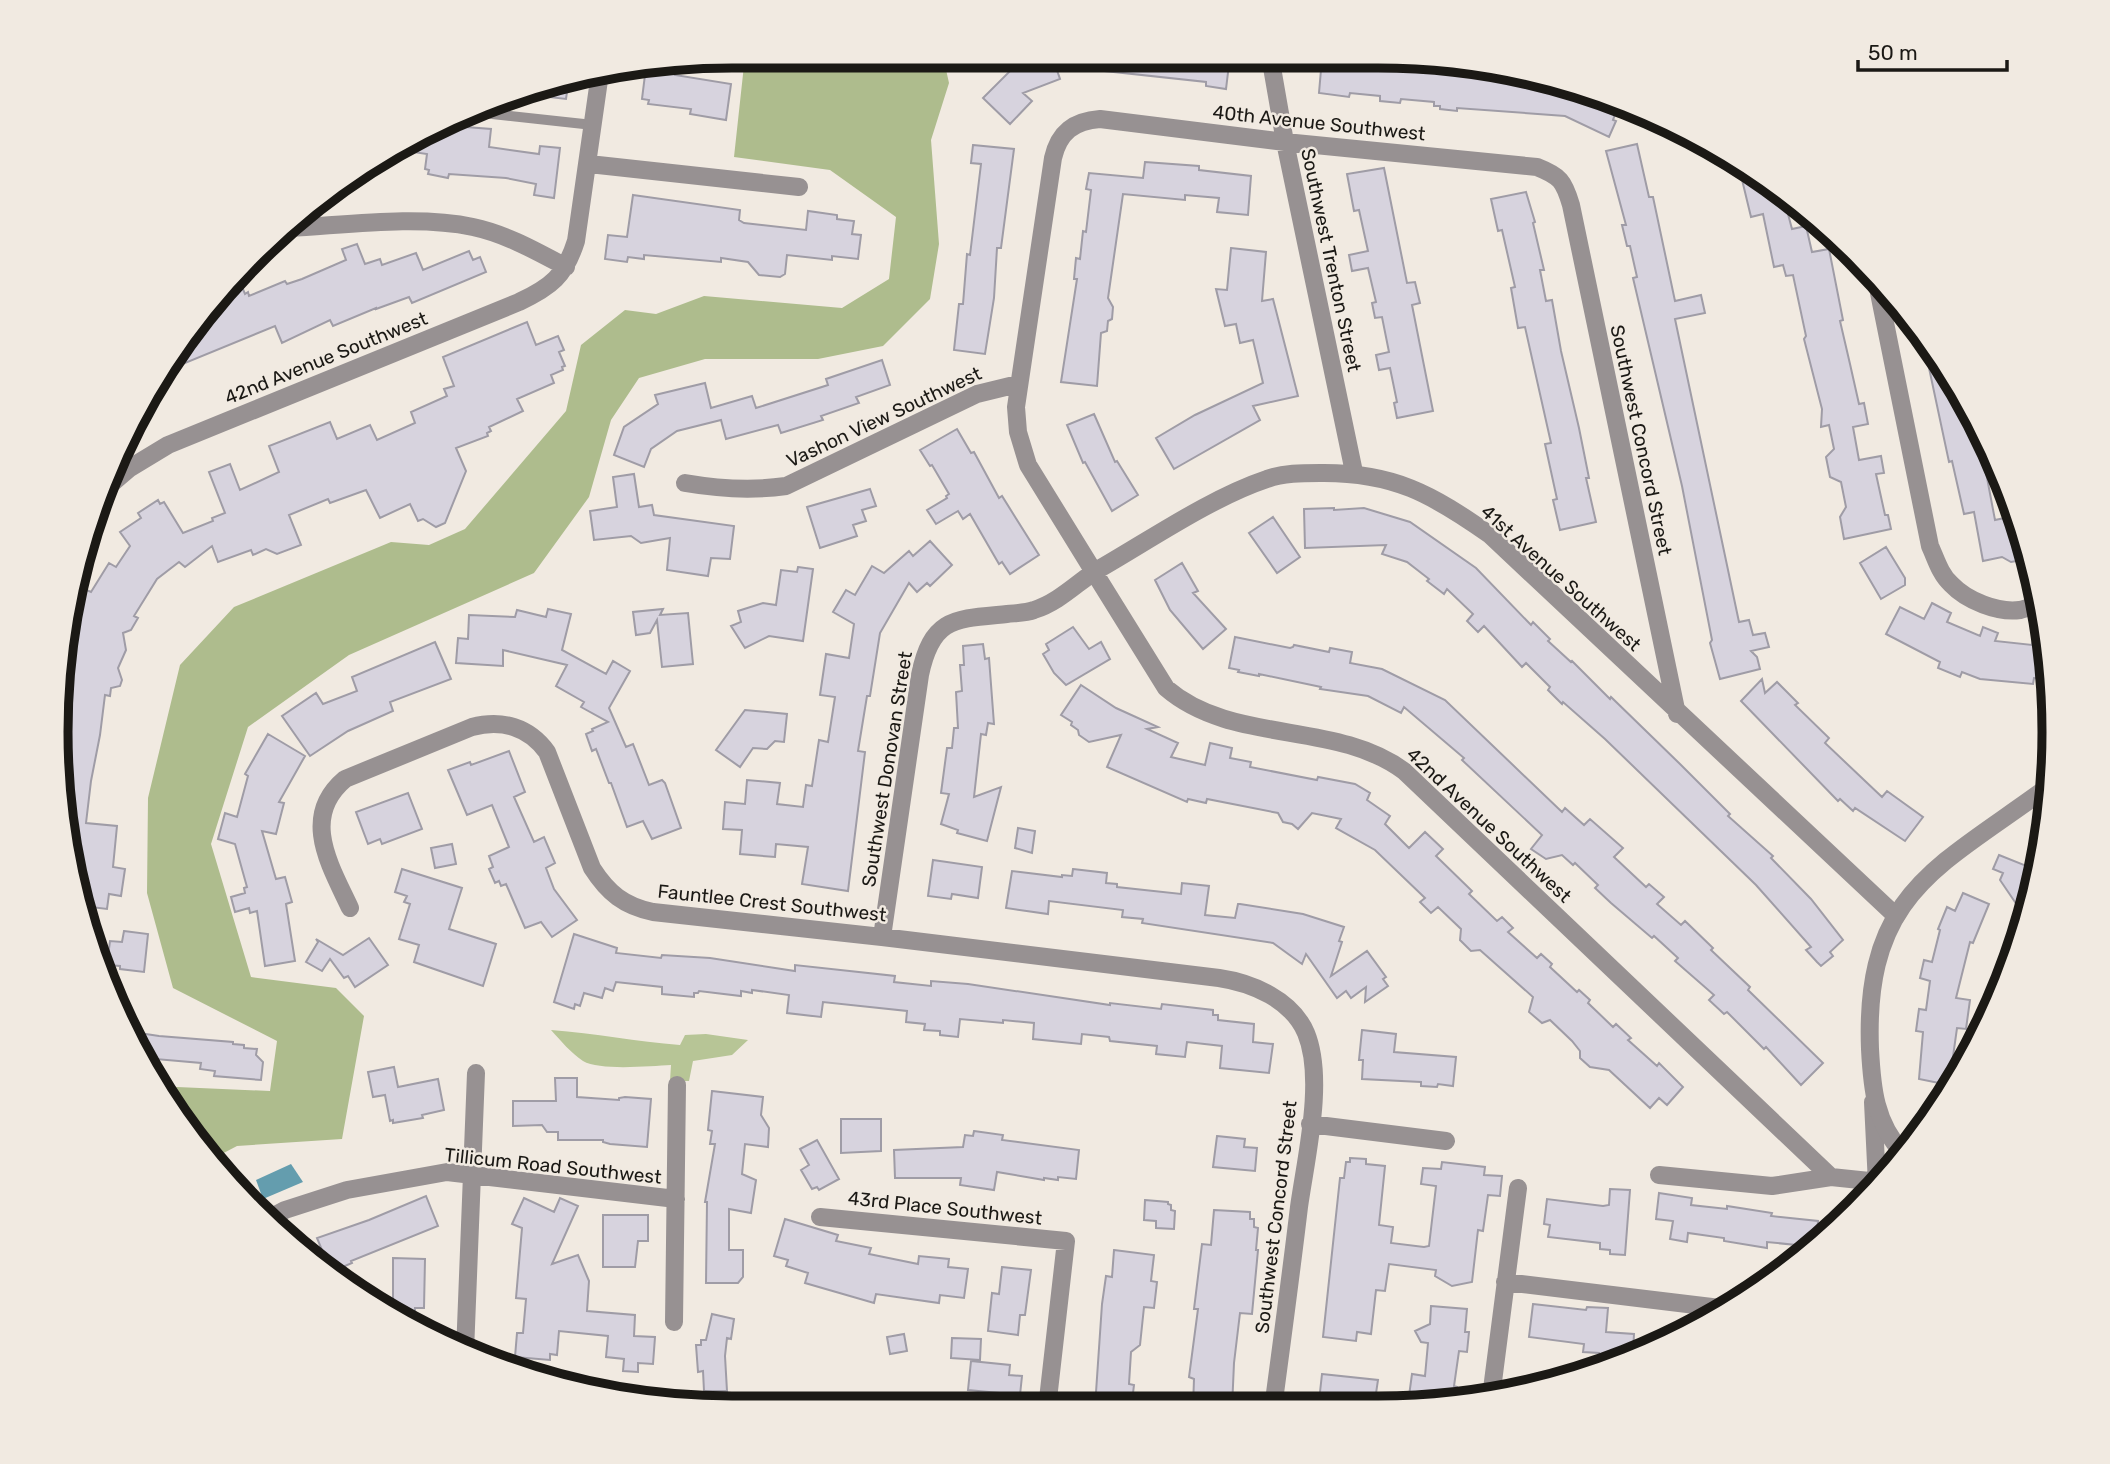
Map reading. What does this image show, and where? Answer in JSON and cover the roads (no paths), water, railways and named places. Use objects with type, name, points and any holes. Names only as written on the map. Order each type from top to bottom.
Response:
[{"type":"street","name":"Southwest Trenton Street","points":[[1272,68],[1353,472]]},
{"type":"street","points":[[301,227],[410,222],[472,227],[508,238],[566,267],[576,242],[599,82]]},
{"type":"street","name":"40th Avenue Southwest","points":[[1018,384],[1056,144],[1074,124],[1100,119],[1285,142],[1537,167],[1558,177]]},
{"type":"street","points":[[589,164],[799,187]]},
{"type":"street","name":"Southwest Concord Street","points":[[1558,177],[1566,187],[1571,205],[1678,714]]},
{"type":"street","name":"42nd Avenue Southwest","points":[[119,477],[168,445],[519,302],[553,283],[566,267]]},
{"type":"street","points":[[1880,298],[1930,546],[1940,570],[1950,584],[1964,595],[1990,606],[2019,610],[2030,607]]},
{"type":"street","points":[[1018,384],[1018,432],[1028,465],[1094,572]]},
{"type":"street","name":"Vashon View Southwest","points":[[685,483],[724,489],[756,490],[786,486],[976,394],[1018,384]]},
{"type":"street","name":"41st Avenue Southwest","points":[[1094,572],[1243,488],[1270,477],[1300,473],[1353,472],[1423,492],[1490,535],[1896,916]]},
{"type":"street","name":"42nd Avenue Southwest","points":[[1094,572],[1166,688],[1180,700],[1210,715],[1354,747],[1388,760],[1404,771],[1831,1177]]},
{"type":"street","name":"Southwest Donovan Street","points":[[882,937],[920,675],[930,639],[939,629],[954,622],[1031,612],[1048,605],[1094,572]]},
{"type":"street","name":"Fauntlee Crest Southwest","points":[[351,908],[329,862],[321,831],[325,804],[333,789],[345,779],[472,727],[488,723],[514,726],[538,740],[547,752],[592,868],[614,896],[633,908],[1238,981],[1277,1000],[1296,1015],[1306,1033]]},
{"type":"street","points":[[1877,1170],[1869,1026],[1871,988],[1880,951],[1896,916],[1916,887],[1942,862],[2038,794]]},
{"type":"street","name":"Southwest Concord Street","points":[[1275,1396],[1310,1124],[1314,1069],[1306,1033]]},
{"type":"street","points":[[466,1339],[476,1073]]},
{"type":"street","points":[[674,1322],[677,1085]]},
{"type":"street","points":[[1871,1085],[1880,1118],[1897,1145]]},
{"type":"street","points":[[1310,1124],[1446,1141]]},
{"type":"street","name":"Tillicum Road Southwest","points":[[277,1214],[347,1190],[447,1172],[676,1199]]},
{"type":"street","points":[[1659,1175],[1772,1186],[1831,1177],[1867,1181]]},
{"type":"street","points":[[1491,1386],[1518,1188]]},
{"type":"street","name":"43rd Place Southwest","points":[[820,1217],[1066,1241],[1048,1396]]},
{"type":"street","points":[[1505,1282],[1710,1307]]},
{"type":"lane","points":[[491,114],[593,125]]},
{"type":"water","points":[[291,1164],[303,1182],[263,1199],[256,1180]]}]
